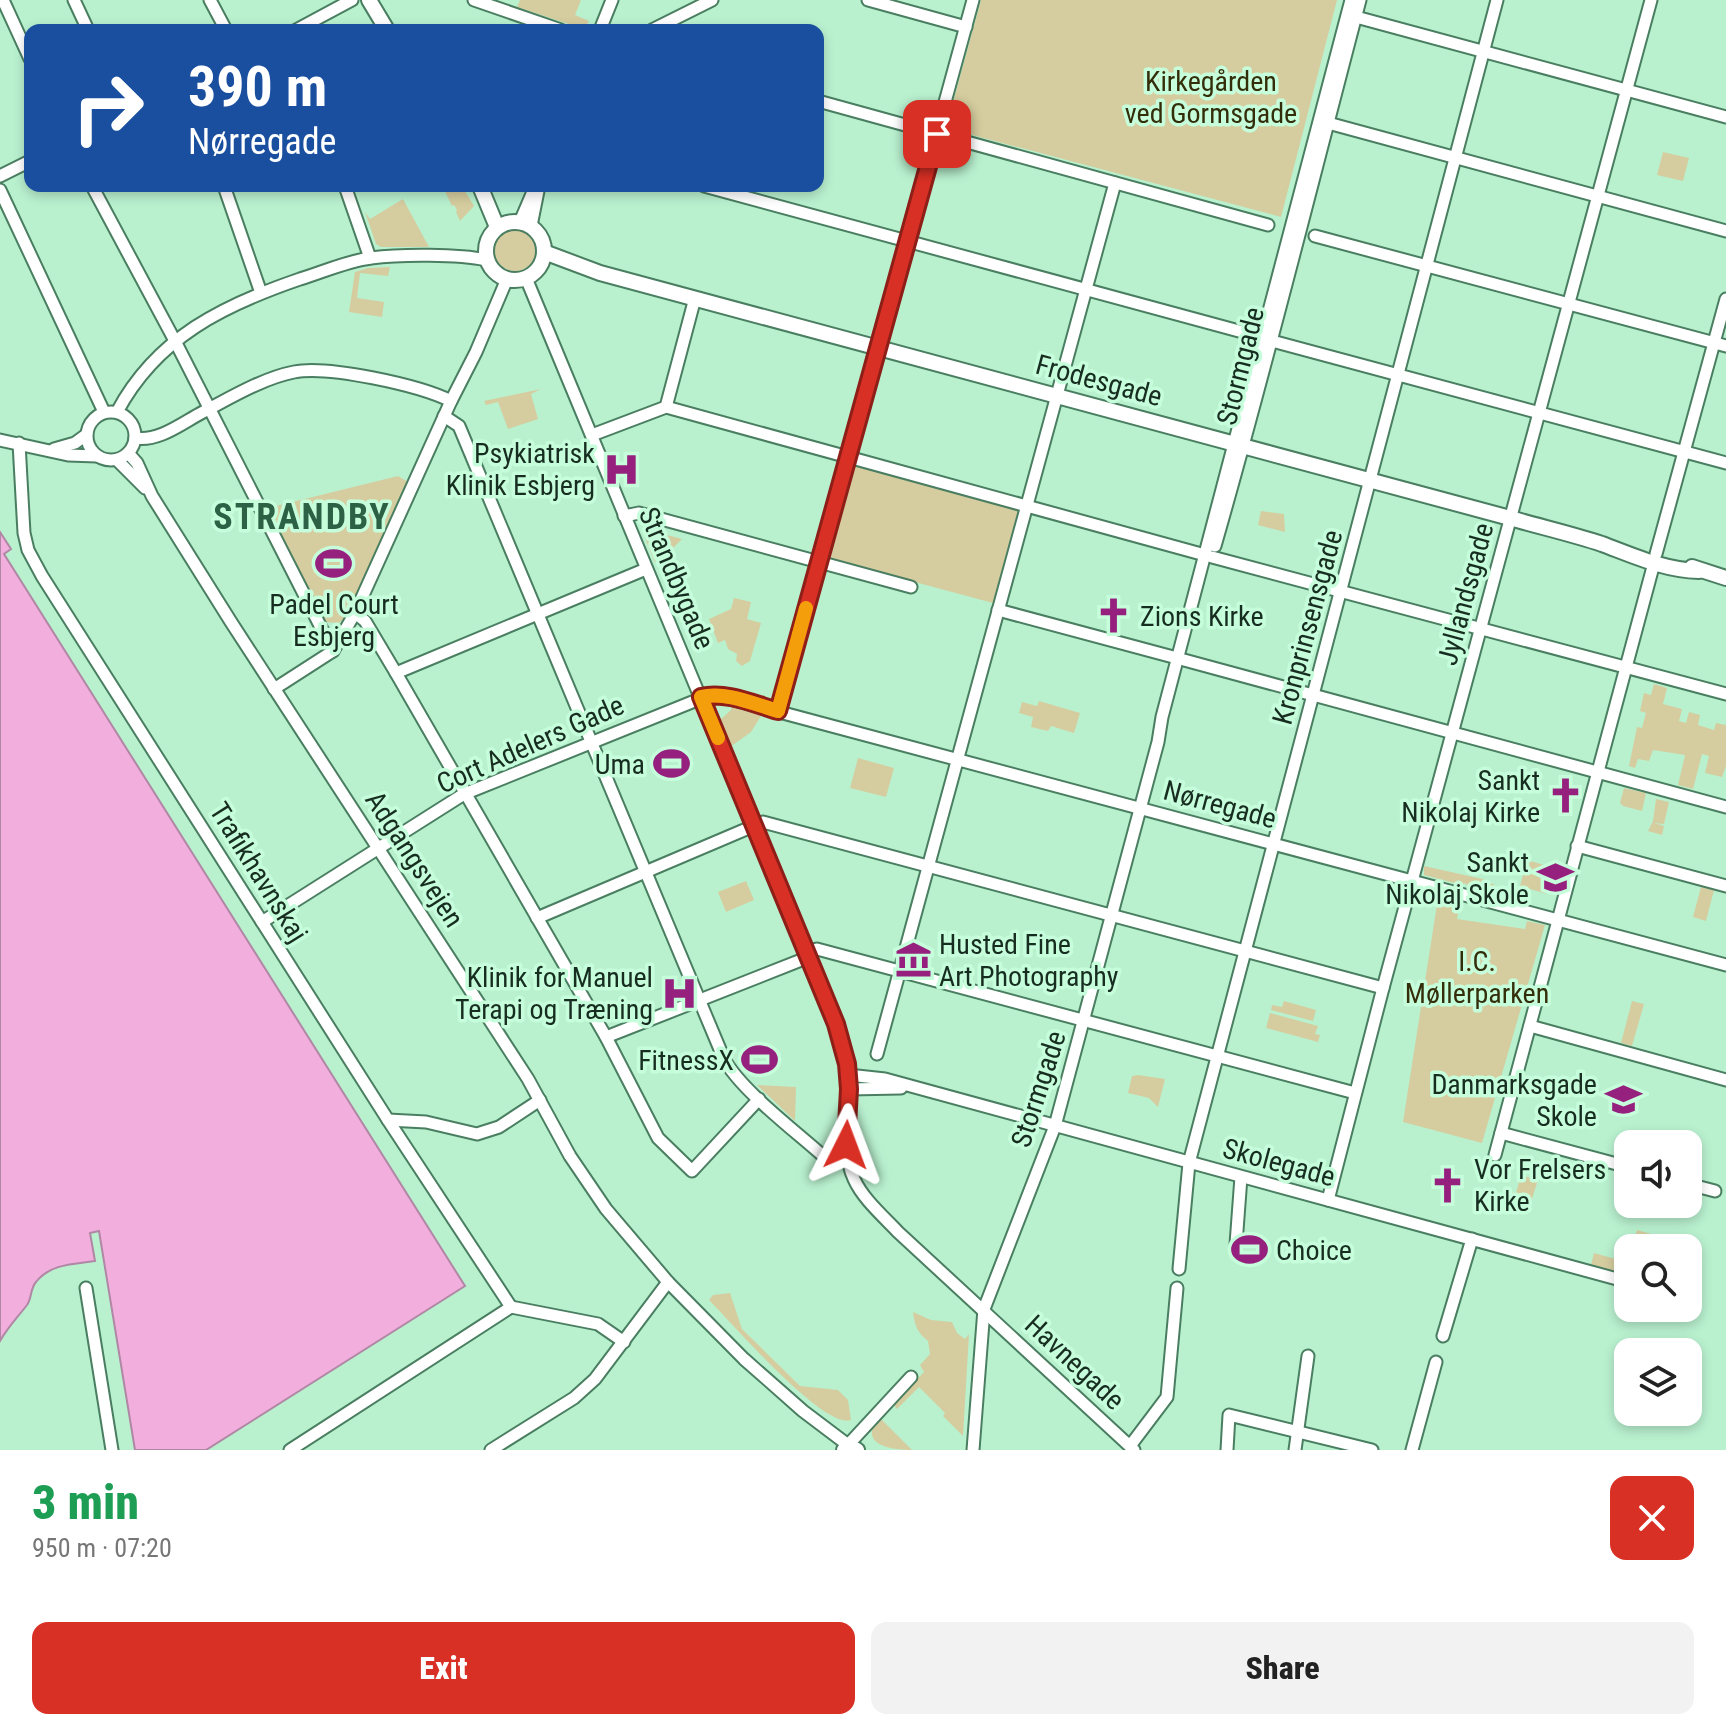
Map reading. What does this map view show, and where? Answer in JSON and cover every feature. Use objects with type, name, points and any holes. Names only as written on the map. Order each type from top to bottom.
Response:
[{"type":"main road","points":[[369,0],[383,24]]},
{"type":"main road","points":[[486,192],[514,224],[541,238],[543,257],[526,278],[507,279],[494,272],[486,255],[487,239],[514,224]]},
{"type":"main road","name":"Frodesgade","points":[[543,257],[565,268],[581,267],[1510,518],[1603,545],[1623,554],[1655,559],[1681,570],[1726,578]]},
{"type":"street","points":[[3,0],[24,46]]},
{"type":"street","points":[[74,0],[85,24]]},
{"type":"street","points":[[210,0],[223,24]]},
{"type":"street","points":[[307,24],[352,0]]},
{"type":"street","points":[[474,0],[544,24]]},
{"type":"street","points":[[602,24],[612,0]]},
{"type":"street","points":[[664,24],[712,0]]},
{"type":"street","points":[[868,0],[966,27]]},
{"type":"street","points":[[778,711],[973,0]]},
{"type":"street","name":"Stormgade","points":[[973,1450],[984,1309],[1055,1126],[1085,1020],[1240,444],[1351,0]]},
{"type":"street","name":"Stormgade","points":[[1267,339],[1360,0]]},
{"type":"street","name":"Kronprinsensgade","points":[[1179,1269],[1189,1163],[1497,0]]},
{"type":"street","name":"Jyllandsgade","points":[[1328,1200],[1651,0]]},
{"type":"street","points":[[1356,17],[1726,117]]},
{"type":"street","points":[[824,103],[1268,225]]},
{"type":"street","points":[[1328,123],[1726,231]]},
{"type":"street","points":[[0,176],[24,164]]},
{"type":"street","points":[[877,1054],[1115,183]]},
{"type":"street","points":[[0,190],[102,409]]},
{"type":"street","points":[[95,192],[210,408],[333,651]]},
{"type":"street","points":[[226,192],[261,293]]},
{"type":"street","points":[[347,192],[370,258]]},
{"type":"street","points":[[514,224],[536,192]]},
{"type":"street","points":[[726,192],[1726,463]]},
{"type":"street","points":[[1315,236],[1720,344]]},
{"type":"street","points":[[117,412],[127,392],[175,341],[216,313],[261,293],[370,258],[486,255]]},
{"type":"street","name":"Strandbygade","points":[[526,278],[836,1024],[848,1075],[847,1159],[853,1177],[871,1203],[915,1249],[984,1309]]},
{"type":"street","points":[[274,689],[333,651],[355,613],[507,279]]},
{"type":"street","points":[[666,407],[695,298]]},
{"type":"street","points":[[1495,1155],[1684,451],[1720,344],[1726,299]]},
{"type":"street","points":[[135,438],[153,438],[280,375],[310,370],[420,388],[451,401]]},
{"type":"street","points":[[592,435],[666,407],[1726,694]]},
{"type":"street","points":[[102,409],[129,419],[135,438]]},
{"type":"street","points":[[50,450],[75,443],[86,435],[92,420],[102,409]]},
{"type":"street","points":[[444,416],[459,426],[729,1069],[822,1155],[834,1160],[847,1159]]},
{"type":"street","points":[[86,435],[89,447],[97,456]]},
{"type":"street","points":[[0,440],[106,460],[123,456],[135,438]]},
{"type":"street","name":"Trafikhavnskaj","points":[[19,443],[21,513],[28,550],[388,1120],[511,1307]]},
{"type":"street","name":"Adgangsvejen","points":[[123,456],[152,496],[540,1100],[570,1156],[606,1209],[668,1282],[771,1384],[850,1448],[911,1377]]},
{"type":"street","points":[[624,516],[639,513],[911,587]]},
{"type":"street","points":[[396,673],[646,569]]},
{"type":"street","points":[[998,610],[1726,807]]},
{"type":"street","points":[[355,613],[365,621],[396,673],[606,1037],[658,1138],[692,1171],[759,1099]]},
{"type":"street","name":"Nørregade","points":[[701,697],[712,694],[727,696],[1726,965]]},
{"type":"street","name":"Cort Adelers Gade","points":[[262,922],[464,794],[701,697]]},
{"type":"street","points":[[537,918],[753,824],[770,823],[1383,988]]},
{"type":"street","points":[[1577,846],[1726,886]]},
{"type":"street","points":[[606,1037],[817,949],[1355,1093]]},
{"type":"street","points":[[1530,1026],[1726,1080]]},
{"type":"street","name":"Skolegade","points":[[848,1075],[885,1079],[1614,1278]]},
{"type":"street","name":"Skolegade","points":[[849,1089],[917,1088]]},
{"type":"street","points":[[388,1120],[426,1122],[477,1134],[499,1127],[540,1100]]},
{"type":"street","points":[[1501,1133],[1614,1163]]},
{"type":"street","points":[[1236,1244],[1241,1177]]},
{"type":"street","points":[[1702,1188],[1715,1191]]},
{"type":"street","points":[[1443,1336],[1472,1239]]},
{"type":"street","points":[[491,1450],[574,1398],[595,1379],[668,1282]]},
{"type":"street","points":[[86,1288],[112,1450]]},
{"type":"street","points":[[1132,1448],[1167,1397],[1177,1288]]},
{"type":"street","points":[[291,1450],[511,1307],[598,1324],[624,1342]]},
{"type":"street","name":"Havnegade","points":[[984,1309],[1132,1448]]},
{"type":"street","points":[[1295,1450],[1308,1356]]},
{"type":"street","points":[[1412,1450],[1436,1362]]},
{"type":"street","points":[[1227,1450],[1229,1415],[1372,1450]]},
{"type":"green space","points":[[520,0],[581,0],[575,15],[589,21],[587,24],[569,24],[517,7]]},
{"type":"green space","name":"Kirkegården ved Gormsgade","points":[[981,0],[1337,0],[1281,217],[946,128]]},
{"type":"green space","points":[[1663,152],[1689,158],[1683,181],[1657,175]]},
{"type":"green space","points":[[445,192],[466,192],[474,206],[460,221],[457,210]]},
{"type":"green space","points":[[403,199],[429,247],[381,247],[376,244],[365,212],[370,219]]},
{"type":"green space","points":[[515,229],[530,235],[536,250],[530,265],[515,271],[500,265],[494,250],[500,235]]},
{"type":"green space","points":[[390,267],[388,276],[360,273],[357,298],[384,302],[382,317],[349,312],[355,272]]},
{"type":"green space","points":[[541,389],[531,394],[538,419],[508,429],[498,402],[486,405],[484,401]]},
{"type":"green space","points":[[851,462],[1019,507],[993,603],[825,558]]},
{"type":"green space","name":"Padel Court Esbjerg","points":[[398,476],[408,482],[345,619],[338,623],[326,622],[268,508]]},
{"type":"green space","points":[[1261,511],[1284,514],[1285,532],[1258,525]]},
{"type":"green space","points":[[652,531],[682,539],[655,562],[645,538]]},
{"type":"green space","points":[[734,598],[751,602],[747,619],[761,623],[750,661],[742,666],[736,661],[737,654],[728,649],[725,640],[718,643],[709,619],[731,609]]},
{"type":"green space","points":[[1654,684],[1667,688],[1663,704],[1682,709],[1679,721],[1686,723],[1689,712],[1700,715],[1698,725],[1714,730],[1716,723],[1726,725],[1726,766],[1722,777],[1705,773],[1709,756],[1702,754],[1693,789],[1678,785],[1685,755],[1653,750],[1649,761],[1638,759],[1635,768],[1629,766],[1637,727],[1642,728],[1646,713],[1640,711],[1644,693],[1651,695]]},
{"type":"green space","points":[[733,701],[764,711],[751,732],[730,747],[719,721],[731,710]]},
{"type":"green space","points":[[1039,701],[1080,713],[1074,733],[1051,726],[1048,731],[1031,727],[1033,717],[1019,713],[1022,702],[1037,706]]},
{"type":"green space","points":[[858,758],[894,768],[886,797],[850,788]]},
{"type":"green space","points":[[1624,788],[1646,793],[1642,811],[1620,803]]},
{"type":"green space","points":[[1656,799],[1669,802],[1664,824],[1654,823],[1664,826],[1662,835],[1648,831],[1653,821]]},
{"type":"green space","points":[[1527,860],[1554,868],[1547,894],[1520,886]]},
{"type":"green space","points":[[1424,866],[1487,880],[1495,885],[1493,894],[1465,883],[1462,885],[1424,875]]},
{"type":"green space","points":[[746,881],[754,900],[726,912],[718,892]]},
{"type":"green space","points":[[1701,887],[1714,890],[1706,921],[1693,917]]},
{"type":"green space","name":"I.C. Møllerparken","points":[[1438,898],[1460,903],[1457,919],[1525,929],[1527,921],[1545,925],[1482,1143],[1403,1122]]},
{"type":"green space","points":[[1284,1001],[1316,1010],[1313,1021],[1271,1010],[1272,1005],[1282,1007]]},
{"type":"green space","points":[[1632,1001],[1644,1004],[1632,1046],[1621,1043]]},
{"type":"green space","points":[[1270,1013],[1318,1026],[1315,1034],[1320,1035],[1318,1042],[1266,1028]]},
{"type":"green space","points":[[1132,1076],[1165,1079],[1158,1107],[1149,1098],[1128,1093]]},
{"type":"green space","points":[[757,1085],[796,1087],[795,1121]]},
{"type":"green space","points":[[1521,1175],[1538,1180],[1527,1214],[1501,1207],[1505,1190],[1516,1193]]},
{"type":"green space","points":[[1594,1253],[1614,1259],[1614,1271],[1591,1265]]},
{"type":"green space","points":[[730,1293],[742,1329],[800,1386],[838,1390],[848,1400],[851,1420],[838,1419],[800,1392],[709,1300],[713,1295]]},
{"type":"green space","points":[[913,1312],[931,1320],[952,1322],[957,1333],[965,1339],[969,1334],[963,1436],[919,1387],[897,1409],[893,1404],[924,1372],[920,1365],[930,1354],[928,1341],[917,1328]]},
{"type":"green space","points":[[879,1417],[912,1450],[887,1447],[874,1440],[873,1426]]},
{"type":"shaded area","points":[[0,532],[11,549],[4,554],[465,1286],[206,1450],[135,1450],[99,1231],[90,1233],[95,1261],[62,1266],[42,1276],[34,1285],[27,1305],[0,1341]]},
{"type":"slow traffic","points":[[718,738],[701,697],[712,694],[727,696],[778,711],[806,608]]},
{"type":"place","name":"Psykiatrisk Klinik Esbjerg","points":[[621,469]]},
{"type":"place","name":"Padel Court Esbjerg","points":[[334,564]]},
{"type":"place","name":"Zions Kirke","points":[[1114,616]]},
{"type":"place","name":"Uma","points":[[671,764]]},
{"type":"place","name":"Sankt Nikolaj Kirke","points":[[1566,796]]},
{"type":"place","name":"Sankt Nikolaj Skole","points":[[1555,878]]},
{"type":"place","name":"Husted Fine Art Photography","points":[[913,960]]},
{"type":"place","name":"Klinik for Manuel Terapi og Træning","points":[[679,993]]},
{"type":"place","name":"FitnessX","points":[[760,1060]]},
{"type":"place","name":"Danmarksgade Skole","points":[[1623,1100]]},
{"type":"place","name":"Vor Frelsers Kirke","points":[[1448,1185]]},
{"type":"place","name":"Choice","points":[[1250,1250]]},
{"type":"district","name":"STRANDBY","points":[[302,516]]},
{"type":"route","points":[[846,1145],[847,1064],[836,1024],[701,697],[712,694],[727,696],[778,711],[937,134]]}]
